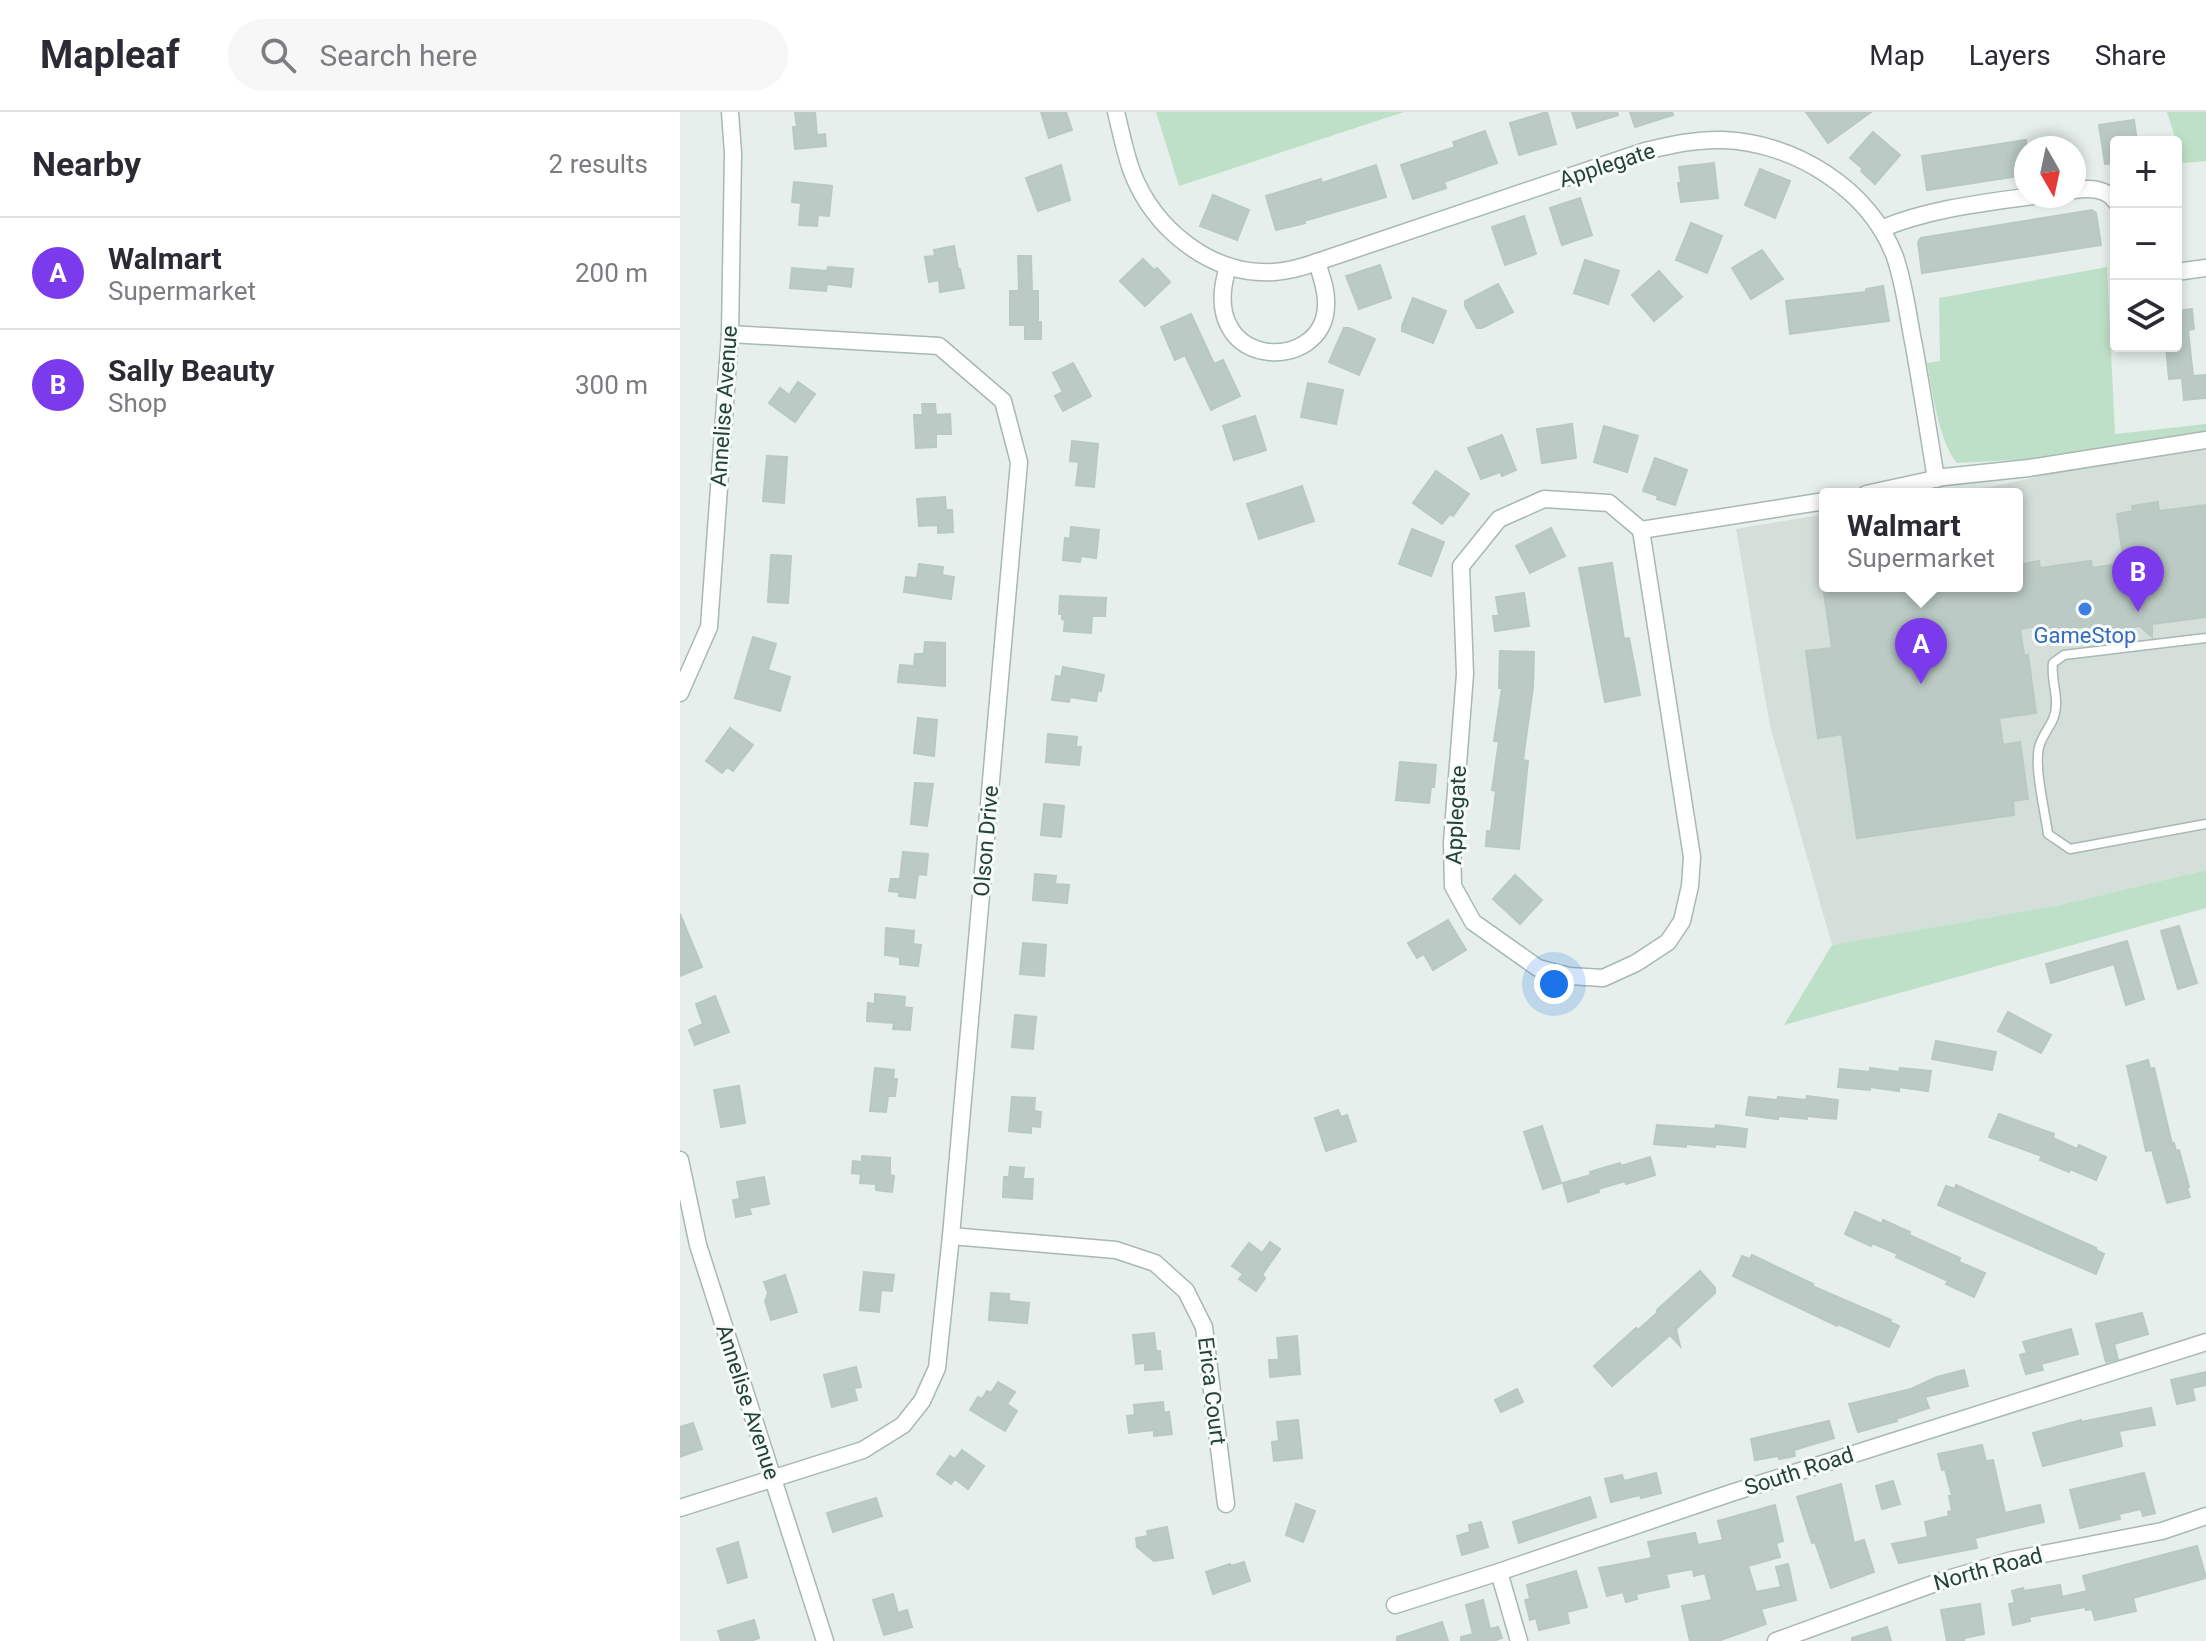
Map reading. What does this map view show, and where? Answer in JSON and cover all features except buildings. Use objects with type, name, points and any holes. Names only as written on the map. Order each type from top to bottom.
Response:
[{"type":"street","name":"Annelise Avenue","points":[[680,693],[709,627],[730,334],[733,153],[730,112]]},
{"type":"street","name":"Applegate","points":[[1116,112],[1133,172],[1152,208],[1177,237],[1228,267],[1272,272],[1317,262],[1645,151],[1695,140],[1768,146],[1808,163],[1849,193],[1881,229],[1894,255],[1903,286],[1936,479]]},
{"type":"street","points":[[2086,189],[2103,191],[2110,196]]},
{"type":"street","points":[[1881,229],[1901,220],[2014,199]]},
{"type":"street","points":[[1228,267],[1221,299],[1226,322],[1245,344],[1255,350],[1273,353],[1292,350],[1308,341],[1323,322],[1325,289],[1317,262]]},
{"type":"street","points":[[2182,271],[2206,268]]},
{"type":"street","name":"Olson Drive","points":[[680,1508],[863,1450],[903,1425],[922,1401],[937,1368],[1019,462],[1003,401],[939,346],[730,334]]},
{"type":"street","points":[[1894,488],[1936,479],[2029,468],[2206,440]]},
{"type":"street","name":"Applegate","points":[[1544,499],[1609,503],[1641,530],[1692,857],[1690,886],[1682,921],[1668,942],[1636,963],[1603,978],[1569,976],[1538,968],[1473,922],[1453,886],[1452,842],[1465,674],[1461,566],[1499,519],[1544,499]]},
{"type":"street","points":[[1641,530],[1819,502]]},
{"type":"street","name":"Annelise Avenue","points":[[680,1160],[698,1245],[825,1641]]},
{"type":"street","name":"Erica Court","points":[[951,1236],[1116,1250],[1155,1263],[1186,1291],[1204,1327],[1226,1504]]},
{"type":"street","name":"South Road","points":[[1395,1605],[1731,1493],[2206,1342]]},
{"type":"street","name":"North Road","points":[[1776,1641],[1941,1581],[2012,1560],[2162,1531],[2206,1516]]},
{"type":"street","points":[[1499,1572],[1519,1641]]},
{"type":"lane","points":[[2206,638],[2064,655],[2053,663],[2051,673],[2056,708],[2038,749],[2048,834],[2070,849],[2206,824]]},
{"type":"shaded area","points":[[2206,449],[2206,870],[2060,905],[1832,945],[1770,726],[1736,529],[1819,515],[1819,592],[2023,592],[2023,488],[1983,488],[2109,461]]},
{"type":"green space","points":[[1156,112],[1404,112],[1179,186]]},
{"type":"green space","points":[[2167,112],[2206,112],[2206,161],[2183,163],[2182,136],[2175,136]]},
{"type":"green space","points":[[2107,267],[2115,434],[2206,424],[2206,435],[2034,459],[1957,463],[1941,430],[1927,363],[1940,361],[1939,298]]},
{"type":"green space","points":[[2206,870],[2206,908],[1784,1025],[1832,945],[2060,905]]},
{"type":"place","name":"GameStop","points":[[2085,609]]},
{"type":"place","name":"Sally Beauty","points":[[2138,612]]},
{"type":"place","name":"Walmart","points":[[1921,684]]}]
